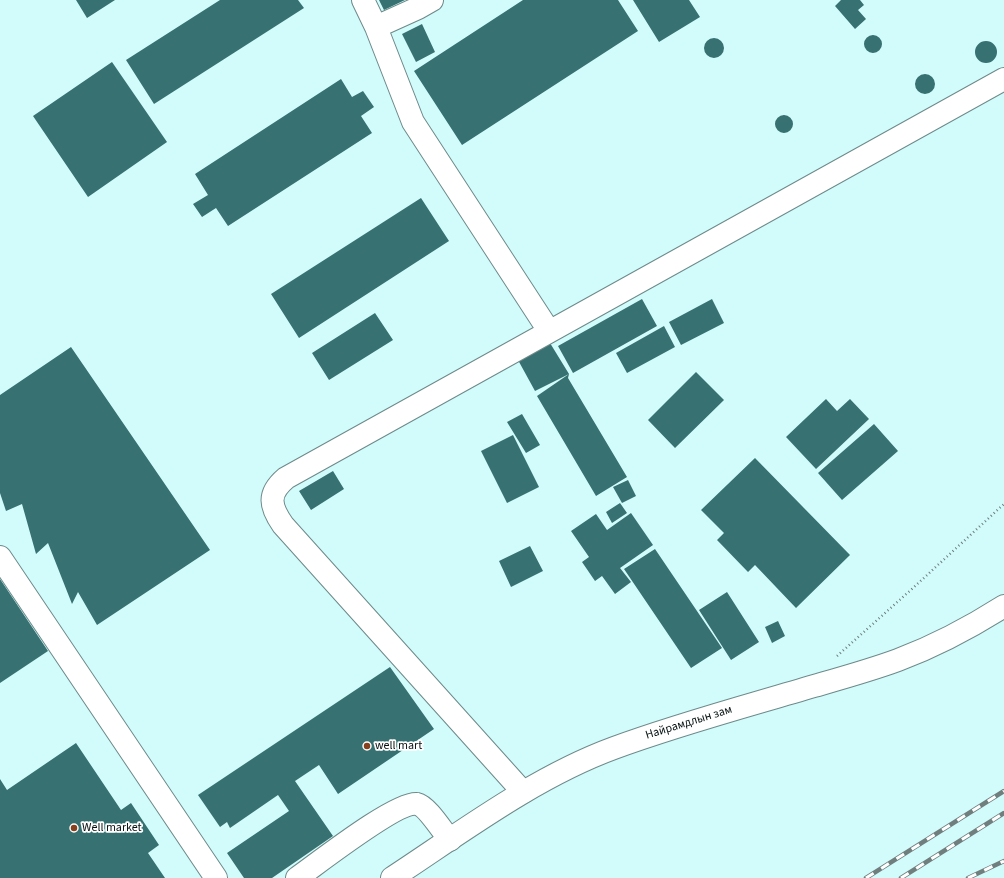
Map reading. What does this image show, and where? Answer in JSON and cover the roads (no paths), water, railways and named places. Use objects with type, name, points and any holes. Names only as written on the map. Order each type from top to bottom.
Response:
[{"type":"street","points":[[363,0],[376,27],[413,122],[549,331]]},
{"type":"street","points":[[376,27],[432,0]]},
{"type":"street","points":[[523,792],[283,525],[275,514],[272,503],[277,486],[286,478],[1004,78]]},
{"type":"street","points":[[0,557],[216,878]]},
{"type":"street","name":"Найрамдлын зам","points":[[392,878],[523,792],[580,762],[654,734],[898,660],[939,642],[984,619],[1004,606]]},
{"type":"street","points":[[297,878],[386,815],[406,806],[417,804],[425,809],[450,840]]},
{"type":"railway","points":[[866,878],[1004,791]]},
{"type":"railway","points":[[901,878],[1004,813]]},
{"type":"railway","points":[[968,878],[1004,861]]},
{"type":"place","name":"well mart","points":[[367,746]]},
{"type":"place","name":"Well market","points":[[74,828]]}]
